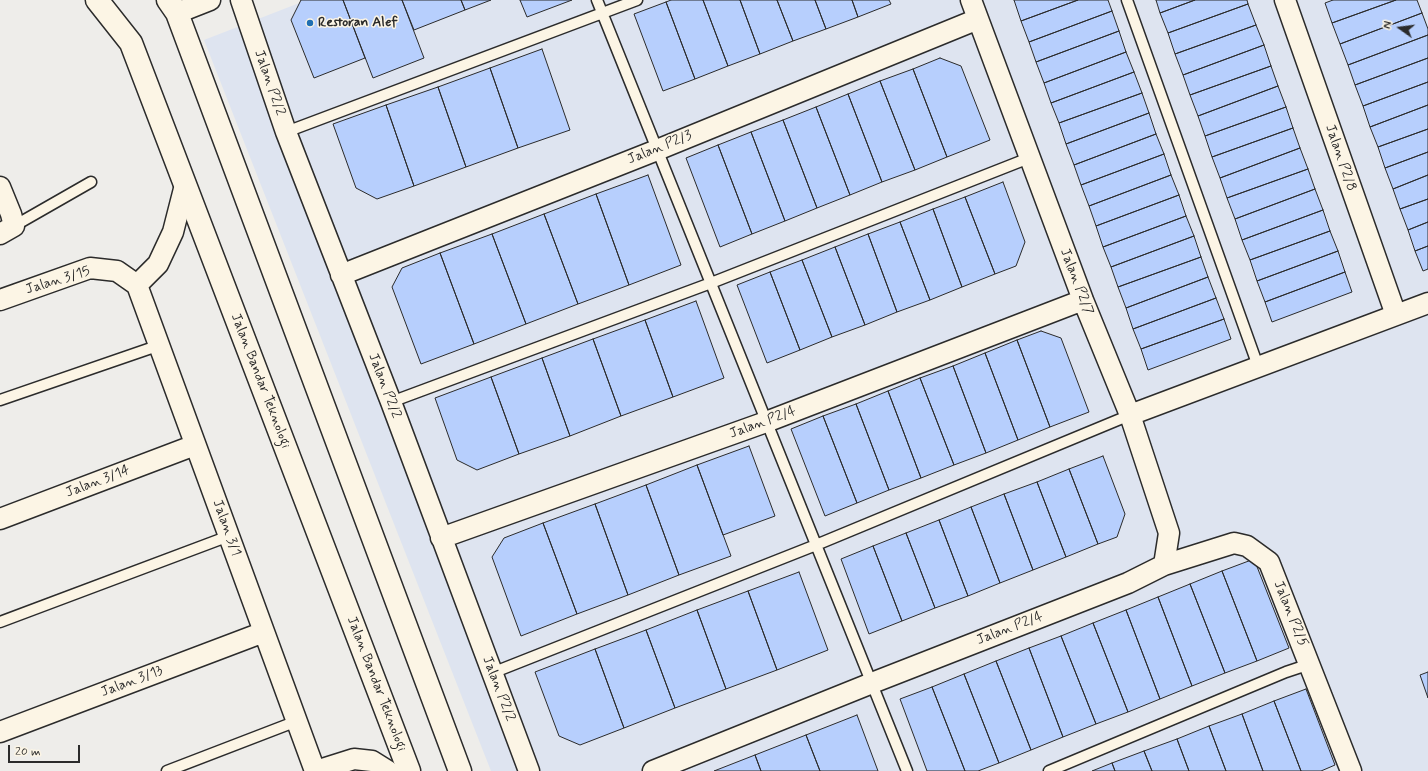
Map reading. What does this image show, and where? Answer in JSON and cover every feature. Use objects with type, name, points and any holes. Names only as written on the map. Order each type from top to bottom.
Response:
[{"type":"street","name":"Jalan Bandar Teknologi","points":[[97,0],[131,43],[410,771]]},
{"type":"street","points":[[210,0],[172,6],[460,771]]},
{"type":"street","name":"Jalan P2/2","points":[[240,0],[286,132],[391,402],[529,771]]},
{"type":"street","name":"Jalan P2/7","points":[[971,0],[1082,300],[1130,415],[1169,533],[1164,565]]},
{"type":"street","name":"Jalan P2/8","points":[[1285,0],[1396,315]]},
{"type":"street","name":"Jalan P2/3","points":[[341,274],[657,150],[978,19]]},
{"type":"street","points":[[138,285],[158,264],[173,232],[185,185]]},
{"type":"street","points":[[0,187],[11,214],[7,230]]},
{"type":"street","name":"Jalan 3/15","points":[[0,300],[90,268],[117,271],[138,285]]},
{"type":"street","name":"Jalan 3/1","points":[[138,285],[195,445],[316,771]]},
{"type":"street","name":"Jalan P2/4","points":[[441,538],[766,422],[1082,300]]},
{"type":"street","points":[[1130,415],[1428,303]]},
{"type":"street","name":"Jalan 3/14","points":[[0,519],[195,445]]},
{"type":"street","name":"Jalan P2/5","points":[[1164,565],[1234,543],[1247,546],[1269,562],[1351,771]]},
{"type":"street","name":"Jalan P2/4","points":[[653,771],[872,683],[1128,583],[1164,565]]},
{"type":"street","name":"Jalan 3/13","points":[[0,732],[264,632]]},
{"type":"street","points":[[316,771],[354,759],[372,761],[388,771]]},
{"type":"lane","points":[[597,0],[907,771]]},
{"type":"lane","points":[[286,132],[637,0]]},
{"type":"lane","points":[[1127,0],[1258,366]]},
{"type":"lane","points":[[391,402],[711,283],[1029,158]]},
{"type":"lane","points":[[7,230],[91,182]]},
{"type":"lane","points":[[0,400],[160,345]]},
{"type":"lane","points":[[492,673],[816,545],[1130,415]]},
{"type":"lane","points":[[0,622],[229,536]]},
{"type":"lane","points":[[1049,771],[1286,672],[1310,664]]},
{"type":"lane","points":[[167,771],[297,721]]},
{"type":"shaded area","points":[[307,0],[1428,0],[1428,771],[491,771],[204,40]]},
{"type":"building","points":[[301,0],[343,0],[365,58],[314,78],[291,20]]},
{"type":"building","points":[[343,0],[402,0],[424,58],[373,78]]},
{"type":"building","points":[[402,0],[461,0],[465,10],[414,30]]},
{"type":"building","points":[[461,0],[491,0],[465,10]]},
{"type":"building","points":[[520,0],[572,0],[527,17]]},
{"type":"building","points":[[671,0],[703,0],[728,66],[695,79],[666,2]]},
{"type":"building","points":[[703,0],[740,0],[760,54],[728,66]]},
{"type":"building","points":[[740,0],[777,0],[793,41],[760,54]]},
{"type":"building","points":[[777,0],[815,0],[826,29],[793,41]]},
{"type":"building","points":[[815,0],[852,0],[858,17],[826,29]]},
{"type":"building","points":[[852,0],[889,0],[891,4],[858,17]]},
{"type":"building","points":[[1014,0],[1078,0],[1021,21]]},
{"type":"building","points":[[1078,0],[1108,0],[1112,11],[1029,42],[1021,21]]},
{"type":"building","points":[[1156,0],[1195,0],[1160,13]]},
{"type":"building","points":[[1195,0],[1247,0],[1248,4],[1168,33],[1160,13]]},
{"type":"building","points":[[1333,0],[1396,0],[1332,23],[1325,3]]},
{"type":"building","points":[[1396,0],[1417,0],[1422,13],[1340,44],[1332,23]]},
{"type":"building","points":[[666,2],[695,79],[663,91],[634,14]]},
{"type":"building","points":[[1248,4],[1256,25],[1175,54],[1168,33]]},
{"type":"building","points":[[1112,11],[1119,31],[1036,62],[1029,42]]},
{"type":"building","points":[[1422,13],[1428,29],[1428,35],[1348,65],[1340,44]]},
{"type":"building","points":[[1256,25],[1264,45],[1183,75],[1175,54]]},
{"type":"building","points":[[1119,31],[1126,52],[1044,83],[1036,62]]},
{"type":"building","points":[[1428,35],[1428,58],[1355,85],[1348,65]]},
{"type":"building","points":[[1264,45],[1271,66],[1190,95],[1183,75]]},
{"type":"building","points":[[542,49],[570,130],[518,148],[490,68]]},
{"type":"building","points":[[1126,52],[1134,72],[1051,103],[1044,83]]},
{"type":"building","points":[[940,58],[961,66],[990,140],[947,157],[913,69]]},
{"type":"building","points":[[1428,58],[1428,82],[1363,106],[1355,85]]},
{"type":"building","points":[[1271,66],[1278,86],[1198,116],[1190,95]]},
{"type":"building","points":[[490,68],[518,148],[466,167],[438,87]]},
{"type":"building","points":[[913,69],[947,157],[915,170],[880,81]]},
{"type":"building","points":[[1134,72],[1142,93],[1059,123],[1051,103]]},
{"type":"building","points":[[880,81],[915,170],[882,182],[848,94]]},
{"type":"building","points":[[1428,82],[1428,105],[1370,127],[1363,106]]},
{"type":"building","points":[[1278,86],[1286,107],[1205,136],[1198,116]]},
{"type":"building","points":[[438,87],[466,167],[414,186],[386,105]]},
{"type":"building","points":[[1142,93],[1149,113],[1066,144],[1059,123]]},
{"type":"building","points":[[848,94],[882,182],[850,195],[816,107]]},
{"type":"building","points":[[386,105],[414,186],[377,199],[356,188],[333,124]]},
{"type":"building","points":[[1428,105],[1428,129],[1378,147],[1370,127]]},
{"type":"building","points":[[816,107],[850,195],[817,208],[783,120]]},
{"type":"building","points":[[1286,107],[1293,128],[1212,157],[1205,136]]},
{"type":"building","points":[[1149,113],[1156,134],[1074,165],[1066,144]]},
{"type":"building","points":[[783,120],[817,208],[785,221],[751,132]]},
{"type":"building","points":[[1293,128],[1300,148],[1220,178],[1212,157]]},
{"type":"building","points":[[1428,129],[1428,152],[1385,168],[1378,147]]},
{"type":"building","points":[[751,132],[785,221],[752,234],[718,145]]},
{"type":"building","points":[[1156,134],[1164,154],[1081,185],[1074,165]]},
{"type":"building","points":[[718,145],[752,234],[720,247],[686,158]]},
{"type":"building","points":[[1300,148],[1308,169],[1227,198],[1220,178]]},
{"type":"building","points":[[1428,152],[1428,175],[1393,189],[1385,168]]},
{"type":"building","points":[[1164,154],[1171,175],[1089,206],[1081,185]]},
{"type":"building","points":[[1308,169],[1315,189],[1235,219],[1227,198]]},
{"type":"building","points":[[648,175],[681,265],[629,285],[596,194]]},
{"type":"building","points":[[1171,175],[1179,195],[1096,226],[1089,206]]},
{"type":"building","points":[[1428,175],[1428,199],[1400,209],[1393,189]]},
{"type":"building","points":[[1003,182],[1025,242],[1016,266],[995,274],[965,197]]},
{"type":"building","points":[[1315,189],[1323,210],[1242,240],[1235,219]]},
{"type":"building","points":[[596,194],[629,285],[578,304],[544,214]]},
{"type":"building","points":[[1179,195],[1186,216],[1103,247],[1096,226]]},
{"type":"building","points":[[965,197],[995,274],[962,287],[933,209]]},
{"type":"building","points":[[1428,199],[1428,222],[1408,230],[1400,209]]},
{"type":"building","points":[[933,209],[962,287],[930,300],[900,222]]},
{"type":"building","points":[[1323,210],[1330,231],[1250,260],[1242,240]]},
{"type":"building","points":[[544,214],[578,304],[526,324],[492,234]]},
{"type":"building","points":[[1186,216],[1194,236],[1111,267],[1103,247]]},
{"type":"building","points":[[900,222],[930,300],[897,312],[868,234]]},
{"type":"building","points":[[1428,222],[1428,246],[1415,251],[1408,230]]},
{"type":"building","points":[[1330,231],[1338,251],[1257,281],[1250,260]]},
{"type":"building","points":[[492,234],[526,324],[474,344],[440,253]]},
{"type":"building","points":[[868,234],[897,312],[865,325],[835,247]]},
{"type":"building","points":[[1194,236],[1201,257],[1118,287],[1111,267]]},
{"type":"building","points":[[1428,246],[1428,269],[1423,271],[1415,251]]},
{"type":"building","points":[[835,247],[865,325],[832,337],[802,260]]},
{"type":"building","points":[[1338,251],[1345,272],[1265,302],[1257,281]]},
{"type":"building","points":[[440,253],[474,344],[421,364],[392,287],[402,268]]},
{"type":"building","points":[[1201,257],[1208,277],[1126,308],[1118,287]]},
{"type":"building","points":[[802,260],[832,337],[800,350],[770,272]]},
{"type":"building","points":[[770,272],[800,350],[767,363],[737,285]]},
{"type":"building","points":[[1345,272],[1352,292],[1272,322],[1265,302]]},
{"type":"building","points":[[1208,277],[1216,298],[1133,329],[1126,308]]},
{"type":"building","points":[[1216,298],[1224,319],[1141,349],[1133,329]]},
{"type":"building","points":[[696,301],[724,378],[673,397],[645,320]]},
{"type":"building","points":[[1224,319],[1231,339],[1148,370],[1141,349]]},
{"type":"building","points":[[645,320],[673,397],[621,416],[593,339]]},
{"type":"building","points":[[1041,331],[1061,338],[1089,412],[1050,427],[1017,340]]},
{"type":"building","points":[[593,339],[621,416],[570,436],[542,358]]},
{"type":"building","points":[[1017,340],[1050,427],[1018,440],[985,353]]},
{"type":"building","points":[[985,353],[1018,440],[986,453],[953,366]]},
{"type":"building","points":[[542,358],[570,436],[519,454],[491,377]]},
{"type":"building","points":[[953,366],[986,453],[954,465],[920,378]]},
{"type":"building","points":[[491,377],[519,454],[477,470],[457,460],[435,398]]},
{"type":"building","points":[[920,378],[954,465],[921,478],[888,391]]},
{"type":"building","points":[[888,391],[921,478],[889,490],[856,404]]},
{"type":"building","points":[[856,404],[889,490],[857,503],[823,416]]},
{"type":"building","points":[[823,416],[857,503],[825,516],[791,429]]},
{"type":"building","points":[[749,446],[775,516],[723,535],[697,465]]},
{"type":"building","points":[[1103,456],[1125,514],[1117,537],[1098,544],[1069,469]]},
{"type":"building","points":[[697,465],[731,556],[679,575],[646,485]]},
{"type":"building","points":[[1069,469],[1098,544],[1066,557],[1037,482]]},
{"type":"building","points":[[1037,482],[1066,557],[1033,570],[1004,494]]},
{"type":"building","points":[[646,485],[679,575],[628,595],[595,504]]},
{"type":"building","points":[[1004,494],[1033,570],[1000,583],[971,507]]},
{"type":"building","points":[[595,504],[628,595],[577,614],[543,523]]},
{"type":"building","points":[[971,507],[1000,583],[968,596],[939,520]]},
{"type":"building","points":[[939,520],[968,596],[935,608],[906,533]]},
{"type":"building","points":[[543,523],[577,614],[521,636],[492,557],[504,538]]},
{"type":"building","points":[[906,533],[935,608],[902,621],[873,546]]},
{"type":"building","points":[[873,546],[902,621],[869,634],[841,559]]},
{"type":"building","points":[[1254,559],[1289,648],[1257,661],[1222,571]]},
{"type":"building","points":[[1222,571],[1257,661],[1225,673],[1190,584]]},
{"type":"building","points":[[799,572],[828,650],[777,670],[748,591]]},
{"type":"building","points":[[1190,584],[1225,673],[1192,686],[1158,597]]},
{"type":"building","points":[[748,591],[777,670],[726,689],[697,610]]},
{"type":"building","points":[[1158,597],[1192,686],[1160,699],[1126,610]]},
{"type":"building","points":[[697,610],[726,689],[675,708],[646,630]]},
{"type":"building","points":[[1126,610],[1160,699],[1128,712],[1093,623]]},
{"type":"building","points":[[1093,623],[1128,712],[1096,724],[1061,636]]},
{"type":"building","points":[[646,630],[675,708],[624,728],[595,649]]},
{"type":"building","points":[[1061,636],[1096,724],[1063,737],[1029,648]]},
{"type":"building","points":[[1029,648],[1063,737],[1031,750],[996,661]]},
{"type":"building","points":[[595,649],[624,728],[580,745],[559,736],[535,672]]},
{"type":"building","points":[[996,661],[1031,750],[999,763],[964,674]]},
{"type":"building","points":[[1428,672],[1428,698],[1420,675]]},
{"type":"building","points":[[964,674],[999,763],[978,771],[965,771],[932,687]]},
{"type":"building","points":[[932,687],[965,771],[927,771],[900,699]]},
{"type":"building","points":[[1306,689],[1335,765],[1321,771],[1301,771],[1274,701]]},
{"type":"building","points":[[1274,701],[1301,771],[1263,771],[1242,714]]},
{"type":"building","points":[[1242,714],[1263,771],[1226,771],[1209,726]]},
{"type":"building","points":[[857,715],[878,771],[820,771],[806,735]]},
{"type":"building","points":[[1209,726],[1226,771],[1189,771],[1177,739]]},
{"type":"building","points":[[806,735],[820,771],[761,771],[755,755]]},
{"type":"building","points":[[1177,739],[1189,771],[1152,771],[1144,751]]},
{"type":"building","points":[[1144,751],[1152,771],[1115,771],[1112,763]]},
{"type":"building","points":[[755,755],[761,771],[714,771]]},
{"type":"building","points":[[1112,763],[1115,771],[1092,771]]},
{"type":"place","name":"Restoran Alef","points":[[310,23]]}]
